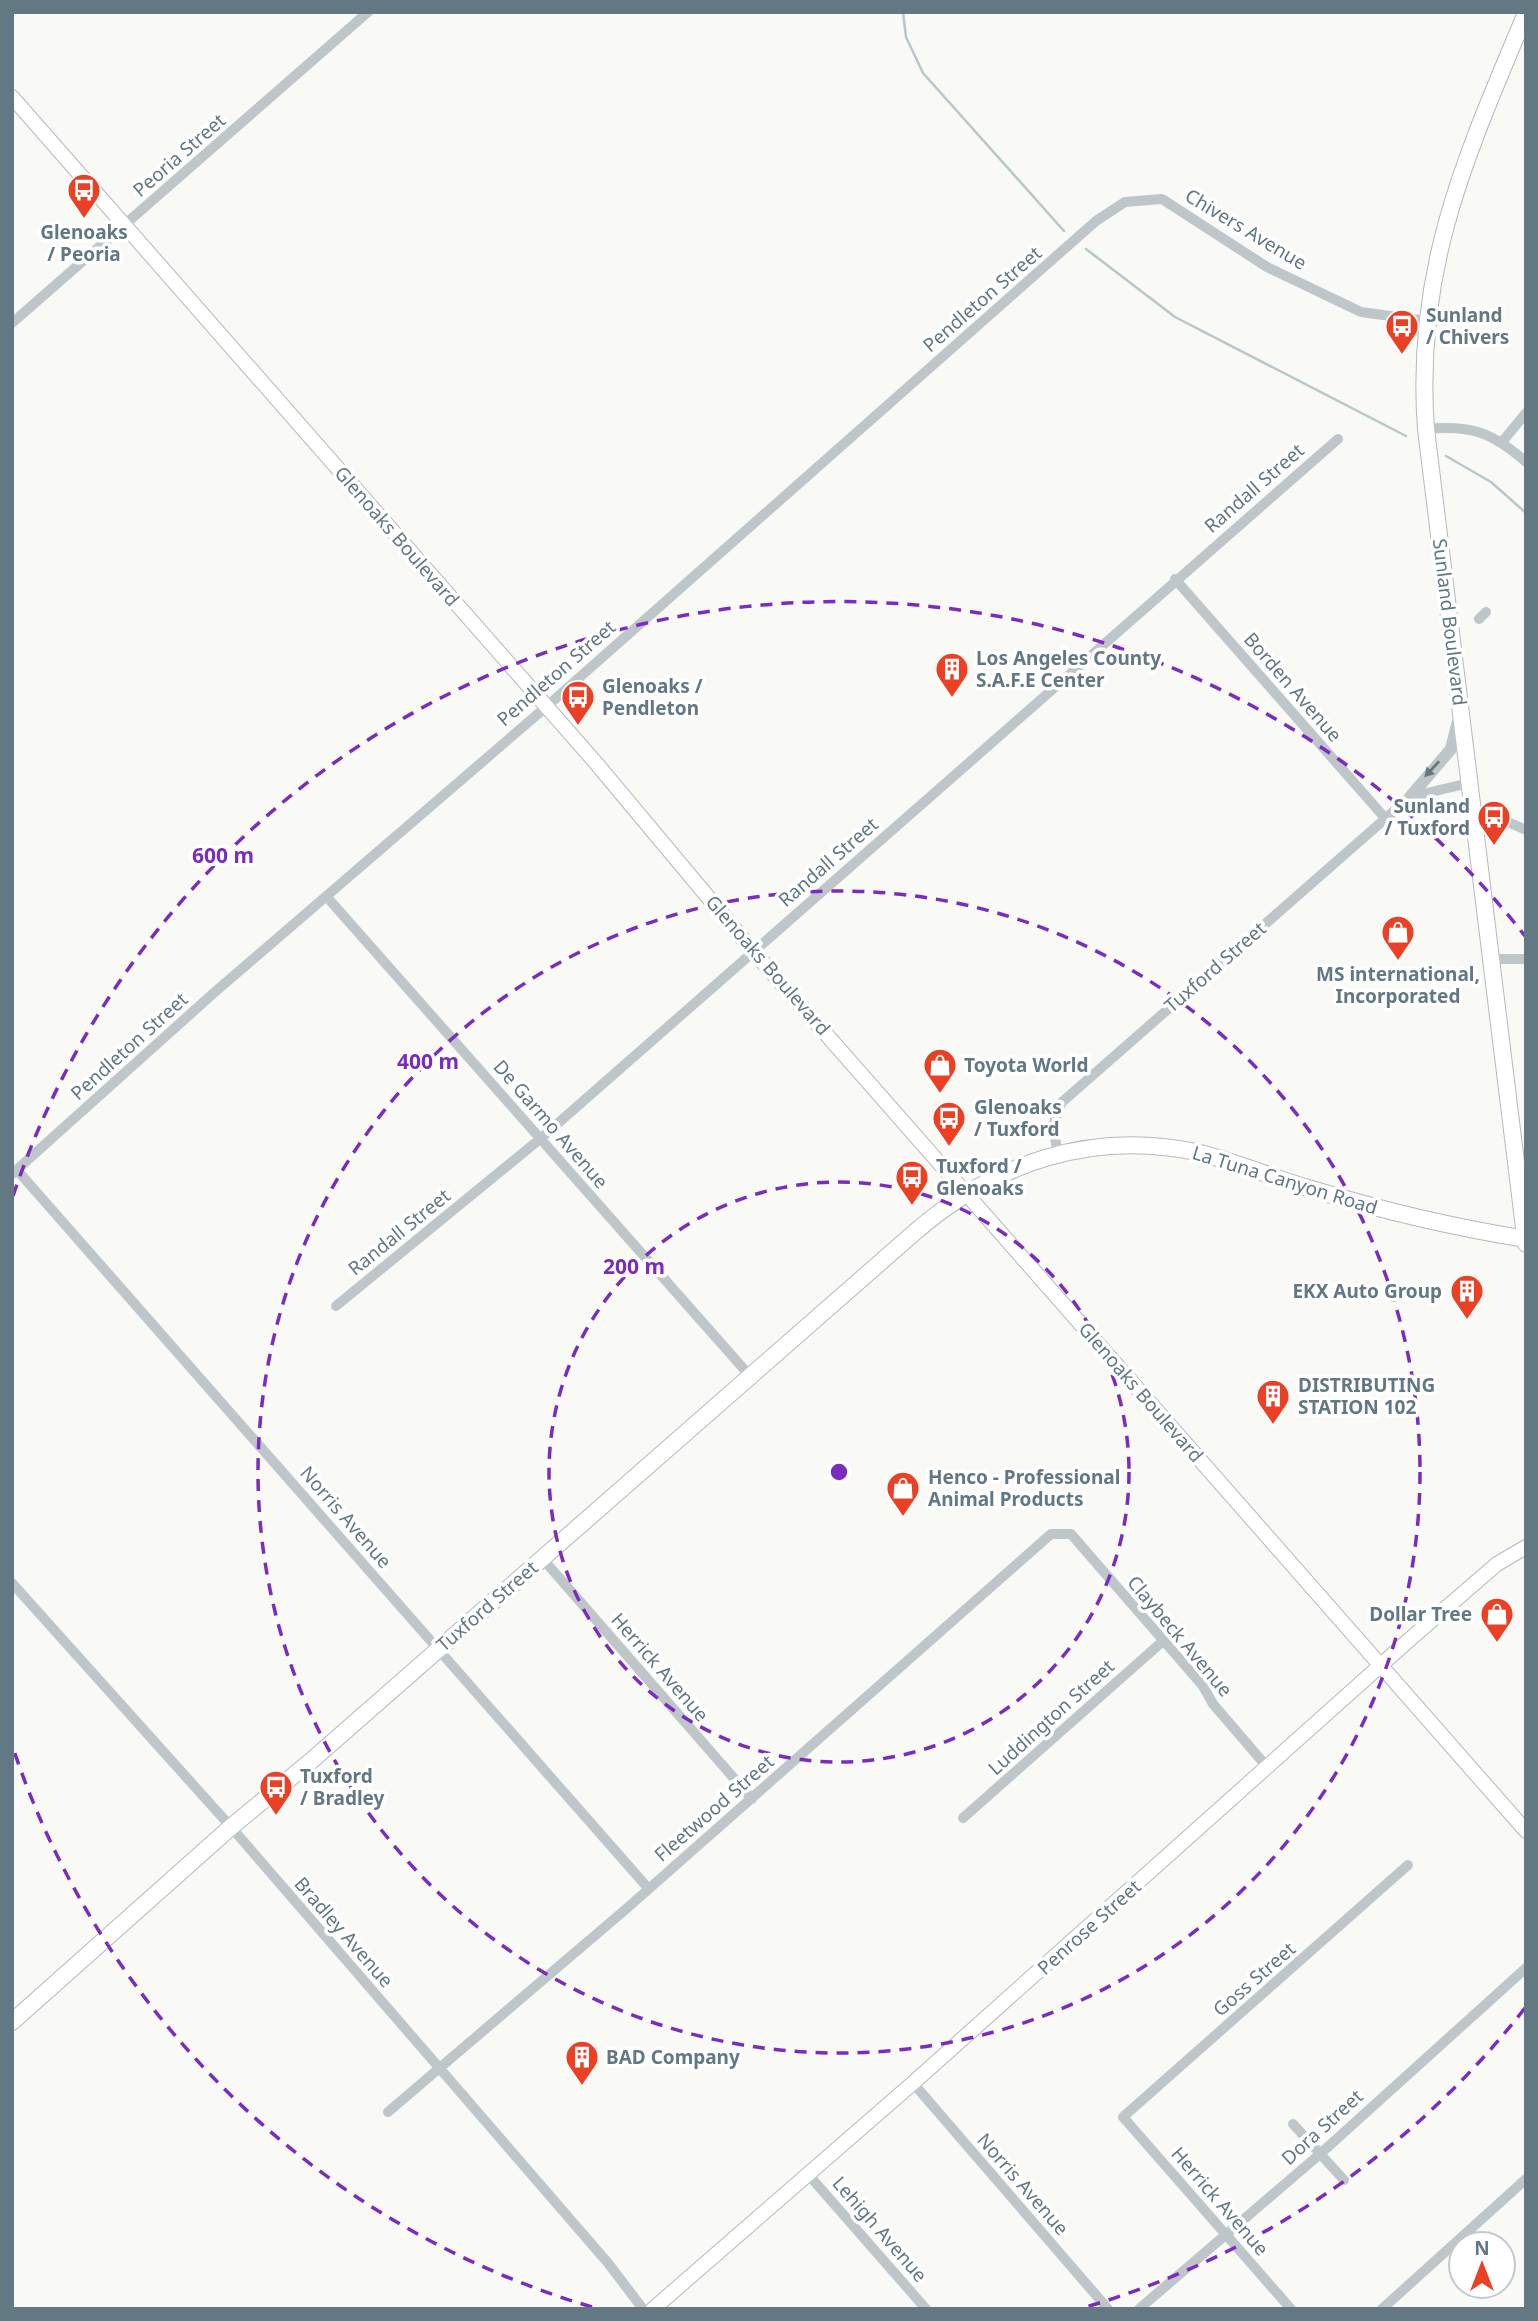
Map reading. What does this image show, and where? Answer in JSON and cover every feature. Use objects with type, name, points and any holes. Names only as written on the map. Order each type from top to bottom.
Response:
[{"type":"main road","name":"Sunland Boulevard","points":[[1526,13],[1452,195],[1436,263],[1427,321],[1424,380],[1426,429],[1469,783],[1520,1152],[1526,1241]]},
{"type":"main road","name":"Glenoaks Boulevard","points":[[12,97],[546,706],[753,951],[1526,1831]]},
{"type":"main road","name":"La Tuna Canyon Road","points":[[965,1192],[1025,1164],[1058,1155],[1111,1146],[1177,1149],[1214,1157],[1413,1219],[1526,1241]]},
{"type":"main road","name":"Tuxford Street","points":[[12,2022],[231,1827],[942,1209],[965,1192]]},
{"type":"main road","name":"Penrose Street","points":[[653,2309],[913,2083],[1381,1665],[1497,1564],[1526,1547]]},
{"type":"street","name":"Peoria Street","points":[[12,323],[368,12]]},
{"type":"street","name":"Chivers Avenue","points":[[1125,202],[1162,199],[1267,267],[1361,312],[1427,321]]},
{"type":"street","name":"Pendleton Street","points":[[15,1172],[326,895],[546,706],[1096,221],[1125,202]]},
{"type":"street","points":[[1502,442],[1526,413]]},
{"type":"street","points":[[1426,429],[1454,427],[1482,432],[1502,442],[1526,462]]},
{"type":"street","name":"Randall Street","points":[[336,1306],[540,1139],[1175,579],[1338,439]]},
{"type":"street","name":"Borden Avenue","points":[[1175,579],[1385,818]]},
{"type":"street","name":"Tuxford Street","points":[[1058,1155],[1053,1126],[1061,1103],[1410,797],[1451,748],[1458,732],[1459,693]]},
{"type":"street","name":"Tuxford Street","points":[[1410,797],[1469,783]]},
{"type":"street","points":[[1474,823],[1511,821],[1526,830]]},
{"type":"street","name":"De Garmo Avenue","points":[[326,895],[750,1376]]},
{"type":"street","points":[[1492,959],[1526,959]]},
{"type":"street","name":"Norris Avenue","points":[[15,1172],[649,1888]]},
{"type":"street","name":"Claybeck Avenue","points":[[1062,1532],[1071,1534],[1268,1768]]},
{"type":"street","name":"Fleetwood Street","points":[[388,2112],[752,1799],[1051,1534],[1062,1532]]},
{"type":"street","name":"Herrick Avenue","points":[[542,1558],[752,1799]]},
{"type":"street","name":"Bradley Avenue","points":[[12,1583],[231,1827],[608,2263],[643,2309]]},
{"type":"street","name":"Luddington Street","points":[[963,1818],[1163,1641]]},
{"type":"street","name":"Goss Street","points":[[1123,2117],[1408,1865]]},
{"type":"street","name":"Dora Street","points":[[1139,2309],[1320,2154],[1526,1968]]},
{"type":"street","name":"Norris Avenue","points":[[913,2083],[1108,2309]]},
{"type":"street","name":"Herrick Avenue","points":[[1123,2117],[1291,2309]]},
{"type":"street","points":[[1293,2124],[1344,2180]]},
{"type":"street","name":"Lehigh Avenue","points":[[807,2173],[926,2309]]},
{"type":"street","points":[[1382,2309],[1526,2179]]},
{"type":"waterway","points":[[903,12],[906,37],[923,73],[1064,231]]},
{"type":"waterway","points":[[1086,249],[1175,317],[1406,436]]},
{"type":"waterway","points":[[1446,456],[1491,482],[1526,513]]},
{"type":"place","name":"Glenoaks / Peoria","points":[[84,220]]},
{"type":"place","name":"Sunland / Chivers","points":[[1402,356]]},
{"type":"place","name":"Los Angeles County S.A.F.E Center","points":[[952,699]]},
{"type":"place","name":"Glenoaks / Pendleton","points":[[578,727]]},
{"type":"place","name":"Sunland / Tuxford","points":[[1494,847]]},
{"type":"place","name":"MS international, Incorporated","points":[[1398,962]]},
{"type":"place","name":"Toyota World","points":[[940,1095]]},
{"type":"place","name":"Glenoaks / Tuxford","points":[[949,1148]]},
{"type":"place","name":"Tuxford / Glenoaks","points":[[912,1207]]},
{"type":"place","name":"EKX Auto Group","points":[[1467,1321]]},
{"type":"place","name":"DISTRIBUTING STATION 102","points":[[1273,1426]]},
{"type":"place","name":"Henco - Professional Animal Products","points":[[903,1518]]},
{"type":"place","name":"Dollar Tree","points":[[1497,1644]]},
{"type":"place","name":"Tuxford / Bradley","points":[[276,1817]]},
{"type":"place","name":"BAD Company","points":[[582,2087]]}]
